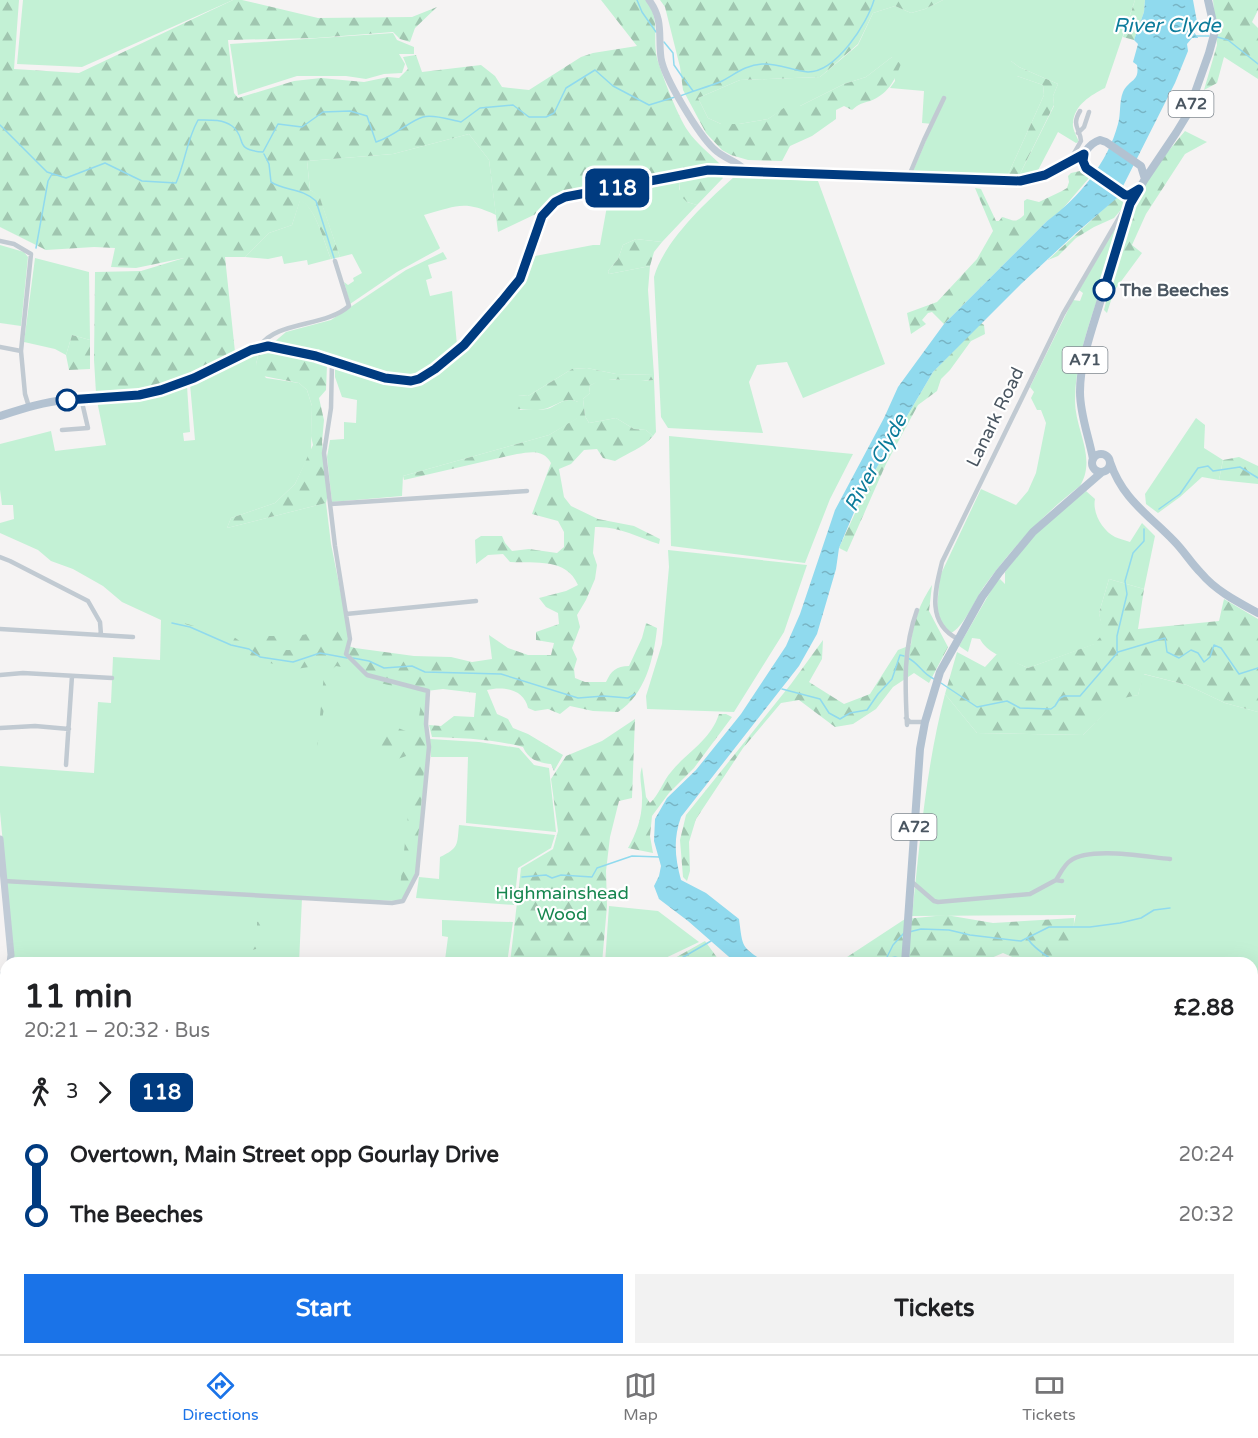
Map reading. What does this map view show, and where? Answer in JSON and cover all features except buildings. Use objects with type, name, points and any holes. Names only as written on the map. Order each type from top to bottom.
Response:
[{"type":"main road","points":[[649,0],[661,27],[663,65],[676,93],[706,140],[716,151],[742,166],[742,171]]},
{"type":"main road","name":"A72","points":[[1144,178],[1157,162],[1186,115],[1214,41],[1215,31],[1208,0]]},
{"type":"main road","points":[[0,416],[29,407],[81,398],[139,395],[161,390],[188,381],[260,347],[277,347],[398,380],[411,381],[427,375],[464,345],[520,279],[542,216],[555,202],[565,197],[708,170],[1020,181],[1045,175],[1073,161],[1084,154],[1094,142],[1100,140],[1142,166],[1157,162]]},
{"type":"main road","points":[[1084,154],[1083,161],[1086,168]]},
{"type":"main road","points":[[1063,166],[1079,165],[1086,168],[1123,194],[1130,204]]},
{"type":"main road","points":[[1142,166],[1144,178]]},
{"type":"main road","name":"A71","points":[[1144,178],[1130,204],[1083,366],[1080,393],[1083,417],[1095,446],[1101,454],[1106,455],[1117,480],[1130,499],[1160,527],[1215,587],[1258,614]]},
{"type":"main road","points":[[1123,194],[1139,189]]},
{"type":"main road","name":"A71","points":[[1087,429],[1096,470],[1117,480]]},
{"type":"main road","points":[[1088,482],[1093,462],[1101,454]]},
{"type":"main road","points":[[1102,472],[1108,468],[1110,462]]},
{"type":"main road","name":"A72","points":[[906,957],[917,776],[925,722],[940,672],[985,592],[1011,558],[1033,532],[1102,472]]},
{"type":"main road","points":[[0,839],[11,957]]},
{"type":"street","points":[[908,178],[945,98]]},
{"type":"street","points":[[1073,161],[1073,155],[1081,141],[1076,121],[1080,111]]},
{"type":"street","points":[[1078,133],[1084,127],[1089,112]]},
{"type":"street","name":"Lanark Road","points":[[958,639],[949,634],[939,623],[936,611],[935,590],[942,562],[1063,314],[1123,211]]},
{"type":"street","points":[[0,241],[14,244],[31,254],[21,351],[25,394],[29,407]]},
{"type":"street","points":[[260,347],[263,342],[285,329],[330,318],[349,306],[335,261]]},
{"type":"street","points":[[0,347],[21,351]]},
{"type":"street","points":[[4,881],[403,902],[417,874],[429,747],[426,724],[428,692],[366,675],[346,654],[350,639],[335,546],[324,453],[331,408],[332,362]]},
{"type":"street","points":[[62,430],[88,428],[81,398]]},
{"type":"street","points":[[331,504],[527,491]]},
{"type":"street","points":[[0,557],[88,601],[100,622],[101,635]]},
{"type":"street","points":[[346,614],[476,601]]},
{"type":"street","points":[[907,725],[907,651],[909,630],[916,610]]},
{"type":"street","points":[[0,629],[133,637]]},
{"type":"street","points":[[0,675],[23,673],[112,678]]},
{"type":"street","points":[[66,765],[72,676]]},
{"type":"street","points":[[906,718],[910,722],[925,722]]},
{"type":"street","points":[[0,728],[35,726],[69,729]]},
{"type":"street","points":[[912,882],[938,902],[1030,894],[1059,880],[1062,870],[1072,860],[1103,853],[1170,859]]},
{"type":"green space","points":[[0,0],[19,0],[14,69],[79,73],[233,0],[242,0],[318,18],[412,17],[437,7],[415,28],[410,42],[400,39],[393,32],[316,38],[228,40],[234,93],[238,98],[294,81],[321,78],[364,82],[388,77],[399,78],[408,69],[403,57],[416,55],[422,72],[481,65],[495,76],[502,87],[529,90],[581,57],[637,46],[601,0],[646,0],[651,7],[655,21],[657,58],[675,106],[691,135],[720,164],[569,193],[547,202],[540,212],[498,232],[489,160],[469,134],[393,154],[307,161],[310,190],[319,195],[340,257],[331,259],[315,217],[300,201],[292,225],[269,233],[245,257],[225,257],[235,352],[185,377],[152,388],[96,393],[95,272],[141,271],[184,258],[136,268],[111,267],[115,248],[46,250],[0,227]]},
{"type":"green space","points":[[23,0],[233,0],[82,67],[17,64]]},
{"type":"green space","points":[[660,0],[943,0],[911,13],[895,6],[873,13],[858,44],[820,77],[740,80],[698,98],[708,118],[721,124],[739,124],[768,119],[788,105],[800,106],[844,84],[866,77],[892,57],[901,64],[886,91],[852,110],[844,106],[836,110],[836,119],[812,136],[790,146],[782,161],[748,160],[731,155],[722,150],[706,133],[683,90],[680,67],[665,7]]},
{"type":"green space","points":[[943,0],[1135,0],[1105,88],[1084,101],[1076,111],[1073,128],[1079,142],[1076,143],[1058,132],[1035,176],[1018,178],[1054,106],[1053,96],[1058,84],[1019,67],[1011,61],[1011,76],[1043,85],[1044,95],[1006,179],[915,175],[913,171],[933,124],[922,123],[924,91],[890,88],[895,81],[892,57],[866,77],[844,84],[800,106],[788,106],[768,119],[739,124],[721,124],[708,118],[698,98],[740,80],[820,77],[858,45],[873,13],[895,6],[911,13]]},
{"type":"green space","points":[[1135,0],[1145,0],[1144,12],[1134,40],[1123,37]]},
{"type":"green space","points":[[1213,0],[1258,0],[1258,10],[1252,22],[1258,28],[1258,79],[1224,57],[1217,83],[1204,90],[1217,45]]},
{"type":"green space","points":[[393,33],[397,40],[414,47],[414,54],[399,54],[405,64],[402,73],[384,74],[366,79],[346,76],[297,76],[238,95],[230,44]]},
{"type":"green space","points":[[1011,61],[1019,67],[1058,84],[1053,96],[1054,105],[1018,178],[1006,179],[1044,95],[1043,85],[1011,76],[1005,67]]},
{"type":"green space","points":[[1185,131],[1207,142],[1185,154],[1146,214],[1132,245],[1142,253],[1114,291],[1107,313],[1104,310],[1116,263],[1137,201],[1153,172]]},
{"type":"green space","points":[[469,134],[489,160],[496,215],[476,207],[460,206],[424,215],[440,248],[397,272],[350,304],[344,282],[348,285],[354,281],[353,278],[362,273],[352,254],[340,257],[319,196],[310,190],[307,161],[393,154]]},
{"type":"green space","points":[[1080,171],[1089,178],[1059,213],[1047,221],[944,324],[932,312],[928,313],[922,320],[926,324],[911,334],[907,313],[937,302],[977,259],[993,231],[975,188],[981,189],[996,221],[1002,217],[1016,220],[1024,215],[1024,201],[1027,199],[1039,202],[1062,191],[1067,188],[1068,176]]},
{"type":"green space","points":[[720,174],[723,178],[697,205],[687,202],[680,195],[679,181]]},
{"type":"green space","points":[[734,177],[818,181],[885,364],[803,398],[787,362],[757,365],[749,382],[763,433],[668,428],[661,417],[654,277],[667,250],[688,222]]},
{"type":"green space","points":[[679,181],[679,189],[687,202],[697,205],[662,242],[636,239],[623,245],[618,259],[608,271],[609,274],[650,266],[648,290],[654,375],[616,374],[587,368],[572,369],[528,396],[518,395],[520,410],[547,409],[567,400],[578,402],[578,418],[549,435],[403,476],[402,496],[332,502],[327,457],[330,440],[344,439],[344,422],[356,423],[357,400],[342,397],[335,377],[335,367],[402,385],[425,381],[450,364],[518,290],[527,278],[535,256],[600,245],[609,195],[626,194]]},
{"type":"green space","points":[[1119,195],[1125,205],[1114,218],[1076,238],[1058,256],[1048,260]]},
{"type":"green space","points":[[300,200],[315,217],[331,259],[308,265],[307,260],[284,264],[282,256],[268,259],[245,257],[269,233],[292,225]]},
{"type":"green space","points":[[1123,217],[1086,335],[1077,374],[1075,401],[1086,454],[1085,475],[1080,486],[1040,521],[1016,546],[983,588],[960,626],[951,633],[941,623],[937,607],[940,576],[981,489],[1016,505],[1028,491],[1036,473],[1046,423],[1041,410],[1037,410],[1031,398],[1034,392],[1030,387],[1073,300],[1080,301],[1083,293],[1079,290]]},
{"type":"green space","points":[[636,239],[662,242],[654,252],[650,266],[609,274],[608,271],[618,259],[623,245]]},
{"type":"green space","points":[[0,245],[24,252],[28,257],[21,326],[0,323]]},
{"type":"green space","points":[[443,252],[447,259],[428,265],[432,278],[426,280],[430,296],[452,291],[457,345],[429,369],[413,376],[394,376],[273,343],[286,332],[331,320],[406,270]]},
{"type":"green space","points":[[35,258],[89,272],[90,340],[72,335],[66,355],[55,349],[24,342]]},
{"type":"green space","points":[[981,323],[984,325],[985,334],[971,341],[941,379],[937,391],[918,405],[886,464],[847,552],[839,548],[873,474],[933,372]]},
{"type":"green space","points":[[72,335],[90,340],[90,369],[69,370],[66,355]]},
{"type":"green space","points":[[267,349],[327,365],[326,390],[319,398],[324,420],[322,442],[328,494],[326,503],[227,528],[231,518],[275,503],[295,484],[313,445],[312,406],[307,390],[299,383],[258,375],[256,364],[259,352]]},
{"type":"green space","points":[[259,352],[256,364],[266,378],[299,383],[307,390],[312,406],[311,451],[295,484],[275,503],[231,518],[227,528],[326,503],[331,544],[350,639],[346,654],[428,691],[428,754],[417,874],[403,901],[302,898],[299,957],[13,957],[0,812],[0,766],[94,773],[98,702],[111,703],[113,657],[160,660],[161,620],[122,602],[103,586],[73,569],[51,561],[38,550],[0,533],[0,523],[14,519],[13,505],[2,505],[0,444],[51,431],[55,451],[106,445],[97,401],[143,399],[187,386],[190,432],[183,433],[184,441],[195,440],[190,384]]},
{"type":"green space","points":[[587,368],[616,374],[654,375],[654,380],[646,381],[605,380],[597,382],[589,386],[590,393],[583,399],[585,416],[589,423],[616,418],[634,429],[646,430],[653,436],[640,447],[615,461],[603,458],[597,449],[584,450],[571,464],[559,469],[564,497],[571,506],[598,519],[634,526],[660,539],[659,544],[620,530],[595,527],[593,553],[597,565],[595,579],[577,615],[580,627],[572,648],[577,659],[574,669],[575,678],[585,682],[606,682],[614,670],[629,666],[646,623],[657,628],[650,663],[641,686],[635,696],[618,712],[593,711],[570,706],[560,714],[548,709],[535,711],[528,708],[522,697],[512,690],[500,688],[487,690],[497,714],[508,719],[513,728],[528,734],[563,755],[554,771],[551,764],[534,760],[523,747],[466,738],[432,737],[429,725],[441,726],[454,716],[474,717],[476,693],[443,689],[418,692],[376,682],[347,668],[336,666],[331,670],[317,747],[324,674],[322,665],[296,669],[261,661],[207,632],[180,622],[234,637],[241,642],[254,636],[286,636],[272,646],[282,650],[293,650],[298,641],[292,637],[337,628],[342,615],[346,625],[345,645],[355,648],[414,656],[451,657],[472,662],[492,659],[489,635],[508,648],[528,655],[551,655],[554,643],[536,640],[536,632],[559,624],[558,613],[546,607],[539,598],[566,591],[578,585],[573,576],[558,566],[549,564],[510,562],[503,554],[488,555],[476,564],[475,540],[481,536],[502,536],[512,551],[529,549],[557,553],[564,547],[564,532],[558,521],[532,514],[551,463],[548,459],[536,452],[517,454],[404,480],[403,476],[549,435],[577,418],[578,402],[567,400],[546,409],[531,410],[511,407],[511,399],[518,395],[528,396],[572,369]]},
{"type":"green space","points":[[600,380],[654,380],[656,432],[653,436],[646,430],[634,429],[616,418],[589,423],[585,416],[583,399],[590,393],[589,386]]},
{"type":"green space","points":[[1196,418],[1205,425],[1204,448],[1223,460],[1219,480],[1202,477],[1158,513],[1146,504],[1145,494]]},
{"type":"green space","points":[[669,436],[853,454],[830,499],[805,563],[671,546]]},
{"type":"green space","points":[[1239,457],[1258,466],[1258,484],[1219,480],[1223,460]]},
{"type":"green space","points":[[1086,491],[1095,499],[1095,510],[1103,526],[1117,538],[1130,542],[1142,523],[1155,536],[1144,589],[1109,579],[1099,613],[1104,634],[1095,644],[1028,668],[995,653],[980,639],[972,638],[968,652],[959,646],[996,582],[1000,579],[1005,584],[1005,572],[1030,540],[1050,520]]},
{"type":"green space","points":[[668,550],[807,565],[784,632],[734,712],[647,709],[646,696],[662,644],[669,567]]},
{"type":"green space","points":[[1109,579],[1144,589],[1138,629],[1219,621],[1224,599],[1258,619],[1258,712],[1225,703],[1187,685],[1144,674],[1138,695],[1119,699],[1083,735],[977,733],[945,694],[957,652],[985,667],[997,654],[1028,668],[1094,644],[1103,634],[1099,613]]},
{"type":"green space","points":[[932,585],[929,611],[948,647],[929,683],[914,673],[893,687],[876,709],[853,724],[835,727],[799,700],[781,703],[743,748],[696,819],[689,842],[690,871],[687,881],[683,877],[680,840],[686,815],[791,684],[823,640],[822,659],[809,682],[844,704],[870,694],[898,650],[911,645],[917,614]]},
{"type":"green space","points":[[1143,674],[1187,685],[1225,703],[1258,712],[1258,957],[1066,957],[1076,915],[912,916],[928,777],[945,694],[977,733],[1083,735],[1119,698],[1138,695]]},
{"type":"green space","points":[[426,695],[423,729],[426,745],[418,841],[412,879],[403,895],[399,896],[414,762],[409,755],[392,761],[386,757],[374,737],[380,730],[398,728],[416,735],[422,698]]},
{"type":"green space","points":[[719,714],[732,717],[694,768],[669,793],[652,816],[650,836],[653,853],[628,848],[641,814],[640,775],[642,767],[646,797],[650,803],[677,765],[705,739]]},
{"type":"green space","name":"Highmainshead Wood","points":[[635,719],[632,798],[619,801],[610,837],[606,871],[607,906],[603,957],[511,957],[521,868],[553,849],[558,831],[551,779],[566,756],[602,741]]},
{"type":"green space","points":[[430,739],[479,742],[519,748],[534,765],[549,768],[556,832],[466,823],[468,757],[431,757]]},
{"type":"green space","points":[[459,825],[555,835],[551,848],[518,868],[514,905],[416,898],[419,877],[439,879],[440,857],[456,845]]},
{"type":"green space","points":[[609,906],[658,911],[699,942],[668,957],[605,957]]},
{"type":"green space","points":[[946,915],[993,923],[1074,918],[1073,957],[1012,957],[1003,953],[994,957],[847,957],[905,919]]},
{"type":"green space","points":[[266,919],[274,922],[274,926],[256,949],[252,950],[257,922]]},
{"type":"green space","points":[[442,920],[513,922],[508,957],[445,957],[448,937],[442,936]]},
{"type":"green space","points":[[705,941],[717,957],[677,957]]},
{"type":"water","name":"River Clyde","points":[[1145,0],[1193,0],[1197,22],[1194,32],[1198,38],[1192,38],[1187,44],[1188,51],[1175,83],[1117,198],[1021,284],[933,372],[873,474],[855,510],[839,548],[836,569],[817,634],[799,666],[681,817],[676,848],[681,880],[706,893],[739,919],[743,942],[748,950],[758,957],[729,957],[659,899],[654,886],[661,866],[654,841],[655,819],[667,798],[696,770],[741,714],[786,646],[800,614],[835,510],[898,387],[944,324],[1081,190],[1100,165],[1118,124],[1123,92],[1137,75],[1137,65],[1133,62],[1138,44],[1134,40],[1144,12]]},
{"type":"waterway","points":[[637,0],[642,12],[656,32]]},
{"type":"waterway","points":[[680,96],[720,82],[745,68],[756,65],[774,65],[808,72],[819,70],[839,56],[849,45],[865,21],[874,0]]},
{"type":"waterway","points":[[1196,36],[1209,36]]},
{"type":"waterway","points":[[1217,37],[1228,40],[1258,64]]},
{"type":"waterway","points":[[664,42],[673,53],[674,65],[683,78]]},
{"type":"waterway","points":[[0,125],[47,172],[66,178],[105,163],[142,181],[176,183],[198,120],[224,122],[237,130],[247,149],[263,152],[278,124],[302,127],[323,112],[350,111],[367,116],[376,142],[423,117],[437,117],[461,122],[480,108],[513,105],[529,117],[546,117],[554,113],[566,88],[595,70],[613,86],[649,105],[675,97]]},
{"type":"waterway","points":[[685,80],[693,91]]},
{"type":"waterway","points":[[264,154],[269,164],[271,182],[305,194],[316,201],[334,258]]},
{"type":"waterway","points":[[36,248],[48,181],[52,174]]},
{"type":"waterway","points":[[1159,509],[1180,494],[1198,468],[1208,466],[1213,471],[1240,467],[1258,478]]},
{"type":"waterway","points":[[1117,651],[1117,636],[1127,594],[1125,581],[1133,553],[1144,541],[1144,529]]},
{"type":"waterway","points":[[172,623],[190,627],[231,645],[249,649],[260,657],[293,662],[320,653],[347,658]]},
{"type":"waterway","points":[[941,683],[977,707],[1007,701],[1020,708],[1051,709],[1064,696],[1080,696],[1118,652],[1165,638],[1167,652],[1179,658],[1191,650],[1198,653],[1204,662],[1210,657],[1214,645],[1221,648],[1239,674],[1258,668]]},
{"type":"waterway","points":[[782,689],[820,699],[829,713],[840,719],[850,713],[867,710],[892,679],[900,655],[904,656]]},
{"type":"waterway","points":[[353,658],[369,661],[384,668],[412,666],[425,672],[501,674],[578,698],[604,696],[628,698],[635,694]]},
{"type":"waterway","points":[[908,658],[934,679]]},
{"type":"waterway","points":[[522,877],[546,875],[552,878],[561,875],[592,877],[597,868],[632,856],[660,857]]},
{"type":"waterway","points":[[909,932],[921,929],[949,930],[1021,941],[1049,927],[1090,927],[1120,923],[1141,918],[1154,910],[1170,908]]},
{"type":"waterway","points":[[887,957],[893,945],[904,933]]},
{"type":"waterway","points":[[1028,939],[1048,957]]},
{"type":"waterway","points":[[683,957],[711,941]]},
{"type":"bus line","name":"118","points":[[67,400],[121,397],[161,390],[188,381],[251,350],[268,346],[316,356],[385,378],[411,381],[419,379],[464,345],[520,279],[542,216],[555,202],[565,197],[708,170],[1009,182],[1045,175],[1081,158],[1084,154],[1083,161],[1086,168],[1125,195],[1139,189],[1130,204],[1104,290]]},
{"type":"place","name":"The Beeches","points":[[1104,290]]}]
